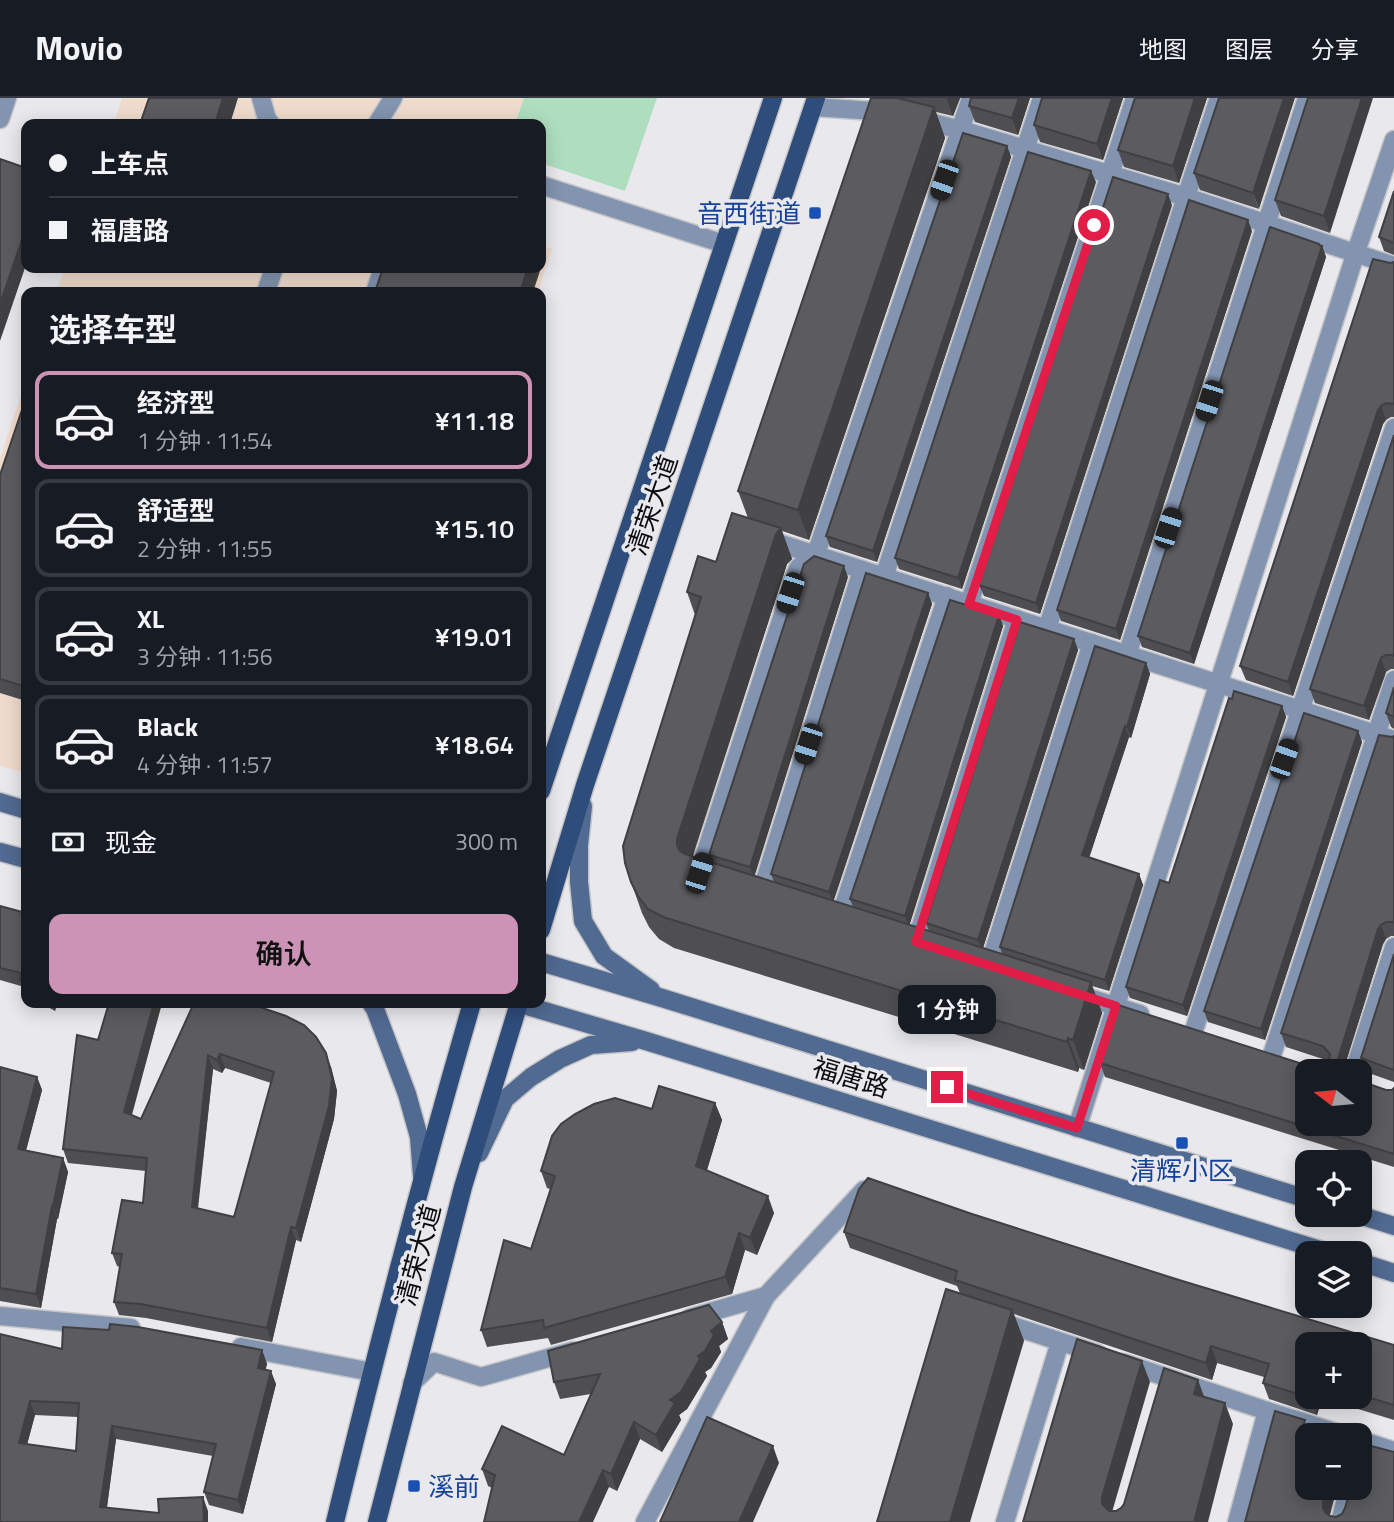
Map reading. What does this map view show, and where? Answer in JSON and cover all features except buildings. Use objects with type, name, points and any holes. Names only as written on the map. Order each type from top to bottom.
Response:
[{"type":"main road","name":"清荣大道","points":[[546,769],[773,98]]},
{"type":"main road","name":"清荣大道","points":[[546,914],[585,785],[815,103]]},
{"type":"main road","name":"清荣大道","points":[[335,1522],[422,1177],[471,1008]]},
{"type":"main road","name":"清荣大道","points":[[377,1522],[463,1187],[517,1008]]},
{"type":"street","points":[[0,119],[7,98]]},
{"type":"street","points":[[261,98],[267,119]]},
{"type":"street","points":[[380,119],[393,98]]},
{"type":"street","points":[[723,881],[699,873],[799,568],[816,554],[971,98]]},
{"type":"street","points":[[884,576],[1042,98]]},
{"type":"street","points":[[969,604],[1135,98]]},
{"type":"street","points":[[1047,629],[1219,98]]},
{"type":"street","points":[[1127,654],[1307,98]]},
{"type":"street","points":[[815,103],[887,111],[961,130],[1186,197],[1394,266]]},
{"type":"street","points":[[1077,1128],[1394,140]]},
{"type":"street","points":[[546,187],[724,244]]},
{"type":"street","points":[[1194,1030],[1394,428]]},
{"type":"street","points":[[743,531],[1394,740]]},
{"type":"street","points":[[761,893],[862,570]]},
{"type":"street","points":[[839,917],[947,596]]},
{"type":"street","points":[[916,942],[1017,620]]},
{"type":"street","points":[[990,966],[1092,643]]},
{"type":"street","points":[[1272,1055],[1394,680]]},
{"type":"street","points":[[585,785],[579,857],[583,921],[604,956],[662,998]]},
{"type":"street","points":[[0,802],[21,808]]},
{"type":"street","points":[[0,852],[21,858]]},
{"type":"street","points":[[1358,1059],[1394,947]]},
{"type":"street","name":"福唐路","points":[[546,963],[1295,1195]]},
{"type":"street","points":[[1065,990],[1155,1018]]},
{"type":"street","points":[[374,1008],[407,1094],[419,1137],[422,1177]]},
{"type":"street","name":"福唐路","points":[[535,1008],[1295,1242]]},
{"type":"street","points":[[463,1187],[505,1098],[531,1077],[560,1059],[591,1045],[646,1041]]},
{"type":"street","points":[[645,1522],[766,1296],[864,1190]]},
{"type":"street","points":[[1372,1219],[1394,1226]]},
{"type":"street","points":[[1372,1266],[1394,1273]]},
{"type":"street","points":[[676,1322],[766,1296]]},
{"type":"street","points":[[0,1316],[144,1329]]},
{"type":"street","points":[[983,1316],[1060,1342],[1162,1382],[1306,1423]]},
{"type":"street","points":[[1005,1522],[1060,1342]]},
{"type":"street","points":[[225,1344],[372,1372]]},
{"type":"street","points":[[412,1383],[434,1362],[481,1377],[585,1348]]},
{"type":"street","points":[[1237,1522],[1267,1411]]},
{"type":"street","points":[[1372,1445],[1394,1451]]},
{"type":"street","points":[[1340,1522],[1346,1500]]},
{"type":"shaded area","points":[[122,98],[524,98],[517,119],[116,119]]},
{"type":"shaded area","points":[[546,247],[552,249],[546,267]]},
{"type":"shaded area","points":[[63,273],[544,273],[540,287],[58,287]]},
{"type":"shaded area","points":[[21,396],[21,772],[0,766],[0,458]]},
{"type":"green space","points":[[524,98],[657,98],[625,191],[546,165],[546,119],[517,119]]},
{"type":"place","name":"音西街道","points":[[815,213]]},
{"type":"place","name":"清辉小区","points":[[1182,1143]]},
{"type":"place","name":"溪前","points":[[414,1486]]},
{"type":"route","points":[[947,1087],[1077,1128],[1116,1006],[916,942],[1017,620],[969,604],[1094,225]]}]
